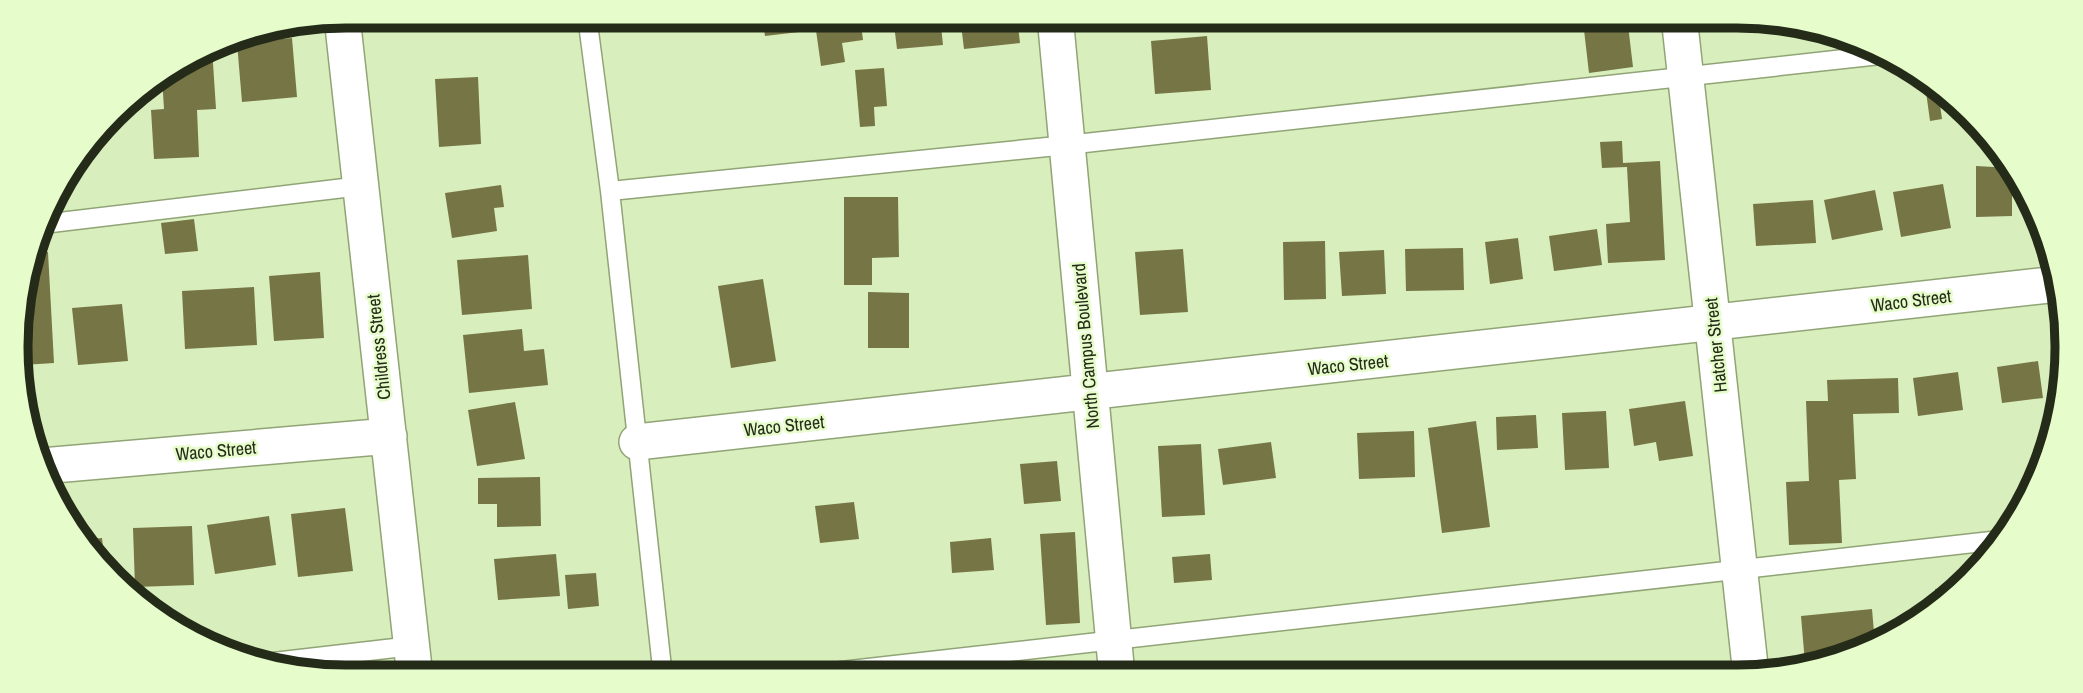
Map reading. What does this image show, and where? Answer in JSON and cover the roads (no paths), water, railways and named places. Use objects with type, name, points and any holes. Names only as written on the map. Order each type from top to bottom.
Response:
[{"type":"street","name":"Childress Street","points":[[343,28],[414,662]]},
{"type":"street","name":"North Campus Boulevard","points":[[1056,28],[1116,665]]},
{"type":"street","name":"Hatcher Street","points":[[1680,28],[1750,664]]},
{"type":"street","name":"Waco Street","points":[[637,442],[2049,285]]},
{"type":"street","name":"Waco Street","points":[[51,465],[389,436]]},
{"type":"lane","points":[[589,28],[610,191],[662,665]]},
{"type":"lane","points":[[610,191],[1067,145],[1867,56]]},
{"type":"lane","points":[[53,223],[361,186]]},
{"type":"lane","points":[[894,665],[1988,541]]},
{"type":"lane","points":[[318,663],[414,662]]}]
